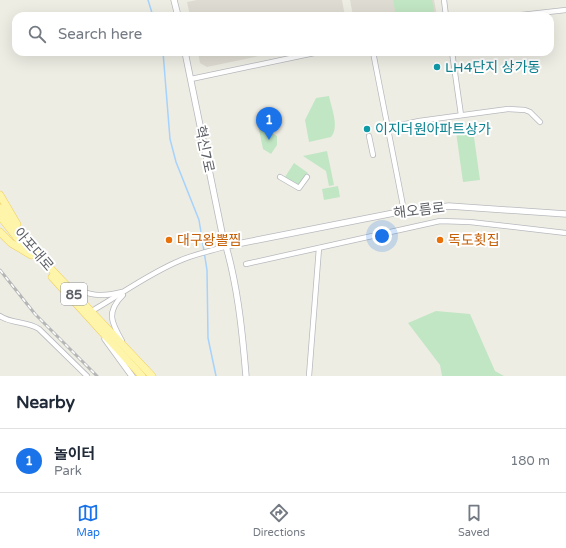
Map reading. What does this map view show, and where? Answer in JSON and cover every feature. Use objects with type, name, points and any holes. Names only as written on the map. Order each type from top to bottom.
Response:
[{"type":"main road","points":[[0,195],[33,253]]},
{"type":"main road","name":"아포대로","points":[[0,208],[33,253],[64,283],[88,313],[99,330],[142,376]]},
{"type":"main road","name":"아포대로","points":[[0,216],[88,313],[128,350],[152,376]]},
{"type":"main road","points":[[0,232],[11,243],[33,253]]},
{"type":"street","points":[[174,0],[177,12]]},
{"type":"street","points":[[444,0],[446,12]]},
{"type":"street","points":[[548,12],[566,10]]},
{"type":"street","name":"혁신7로","points":[[186,56],[242,329],[246,376]]},
{"type":"street","points":[[190,79],[300,56]]},
{"type":"street","points":[[374,56],[404,211]]},
{"type":"street","points":[[453,56],[461,115]]},
{"type":"street","points":[[388,128],[461,115],[520,109],[530,112],[540,122]]},
{"type":"street","points":[[370,136],[373,156]]},
{"type":"street","points":[[280,177],[299,188],[307,177]]},
{"type":"street","name":"해오름로","points":[[226,246],[404,211],[449,206],[566,214]]},
{"type":"street","points":[[246,264],[319,248],[373,234],[452,220],[566,233]]},
{"type":"street","points":[[88,313],[127,291],[148,276],[195,255],[226,246]]},
{"type":"street","points":[[309,376],[319,248]]},
{"type":"street","points":[[64,283],[80,291],[100,296],[107,296],[127,291]]},
{"type":"street","points":[[127,291],[113,306],[112,318],[128,350]]},
{"type":"street","points":[[0,316],[11,321],[33,325],[39,329],[87,376]]},
{"type":"street","points":[[99,330],[119,360],[132,376]]},
{"type":"shaded area","points":[[197,0],[342,0],[344,12],[189,12],[187,2]]},
{"type":"shaded area","points":[[350,0],[434,0],[436,12],[352,12]]},
{"type":"shaded area","points":[[199,56],[259,56],[207,67],[200,63]]},
{"type":"green space","points":[[393,0],[432,0],[434,12],[395,12]]},
{"type":"green space","points":[[329,96],[335,123],[334,133],[331,137],[309,142],[305,120],[316,98]]},
{"type":"green space","points":[[258,125],[277,136],[277,145],[271,154],[263,149]]},
{"type":"green space","points":[[473,130],[480,180],[463,182],[456,132]]},
{"type":"green space","points":[[327,151],[334,185],[329,186],[326,171],[303,156]]},
{"type":"green space","points":[[294,163],[308,173],[298,185],[285,177]]},
{"type":"green space","points":[[338,186],[340,197],[324,200],[322,189]]},
{"type":"green space","points":[[436,311],[470,314],[495,371],[504,376],[442,376],[440,365],[408,323]]},
{"type":"waterway","points":[[148,0],[152,12]]},
{"type":"waterway","points":[[163,56],[170,139],[176,162],[199,220],[207,270],[208,338],[216,376]]},
{"type":"railway","points":[[0,270],[35,314],[97,376]]},
{"type":"place","name":"LH4단지 상가동","points":[[437,67]]},
{"type":"place","name":"이지더원아파트상가","points":[[367,129]]},
{"type":"place","name":"놀이터","points":[[269,140]]},
{"type":"place","name":"대구왕뽈찜","points":[[169,240]]},
{"type":"place","name":"독도횟집","points":[[440,240]]}]
